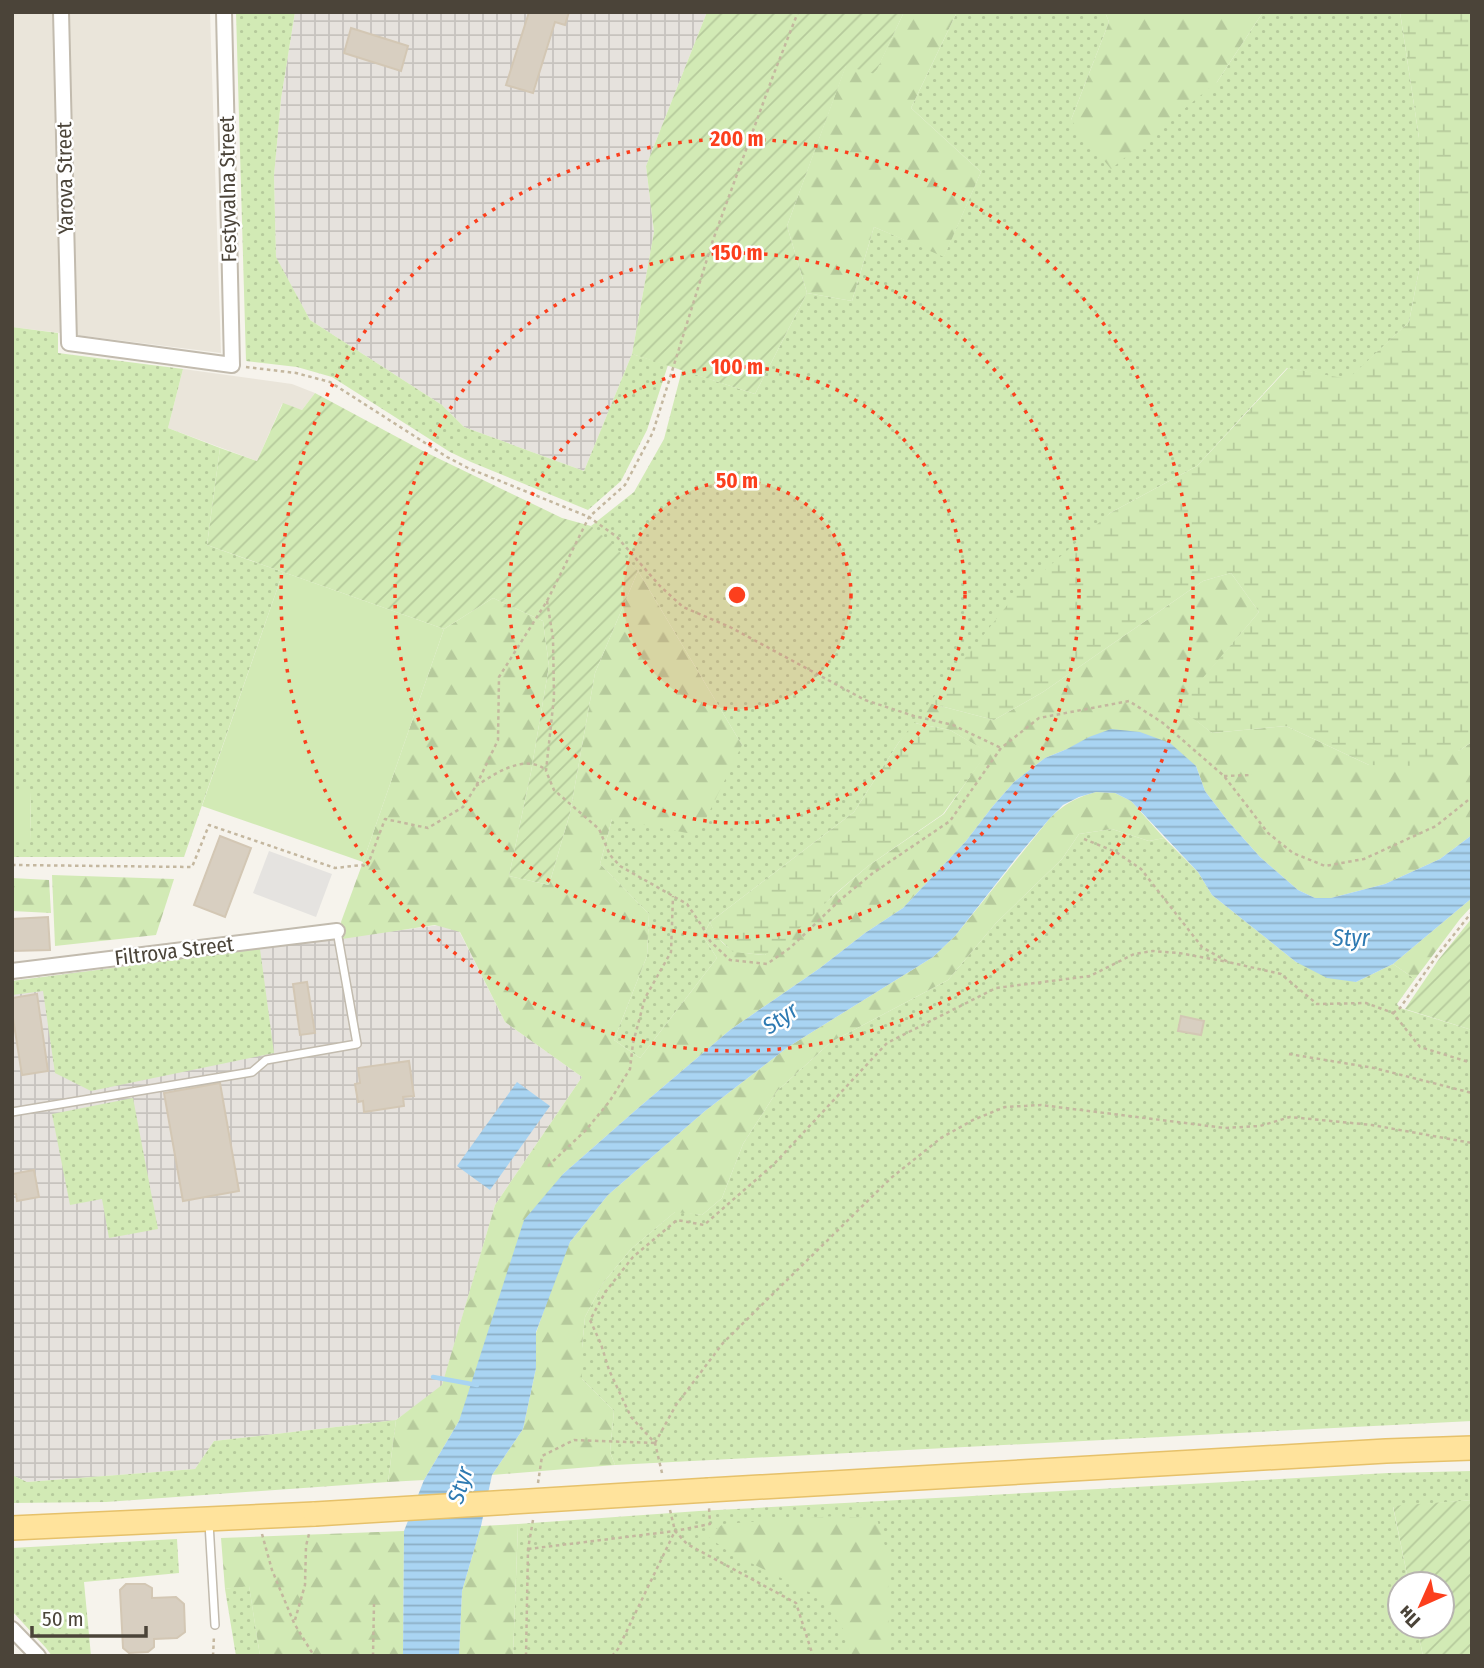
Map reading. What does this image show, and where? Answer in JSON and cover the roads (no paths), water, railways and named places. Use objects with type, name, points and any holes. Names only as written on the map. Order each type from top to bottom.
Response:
[{"type":"main road","points":[[12,1528],[315,1514],[1472,1448]]},
{"type":"street","name":"Yarova Street","points":[[61,12],[69,343],[232,365]]},
{"type":"street","name":"Festyvalna Street","points":[[224,12],[232,365]]},
{"type":"street","name":"Filtrova Street","points":[[12,971],[337,931]]},
{"type":"street","points":[[12,1629],[38,1656]]},
{"type":"lane","points":[[12,1112],[252,1072],[266,1060],[357,1044],[337,931]]},
{"type":"lane","points":[[208,1519],[215,1625]]},
{"type":"water","name":"Styr","points":[[1111,729],[1140,732],[1170,743],[1196,766],[1205,791],[1260,857],[1298,890],[1315,898],[1331,898],[1385,884],[1440,859],[1472,835],[1472,898],[1393,964],[1356,982],[1327,978],[1296,962],[1212,895],[1198,872],[1131,801],[1115,793],[1096,792],[1063,805],[1017,857],[955,936],[933,957],[788,1047],[705,1111],[608,1195],[570,1242],[536,1332],[536,1368],[523,1429],[492,1475],[481,1526],[462,1591],[459,1656],[403,1656],[404,1531],[424,1480],[459,1421],[524,1220],[563,1174],[730,1030],[903,908],[966,841],[1014,782],[1045,758]]},
{"type":"water","points":[[517,1082],[550,1106],[490,1190],[457,1166]]},
{"type":"waterway","points":[[433,1377],[477,1385]]}]
